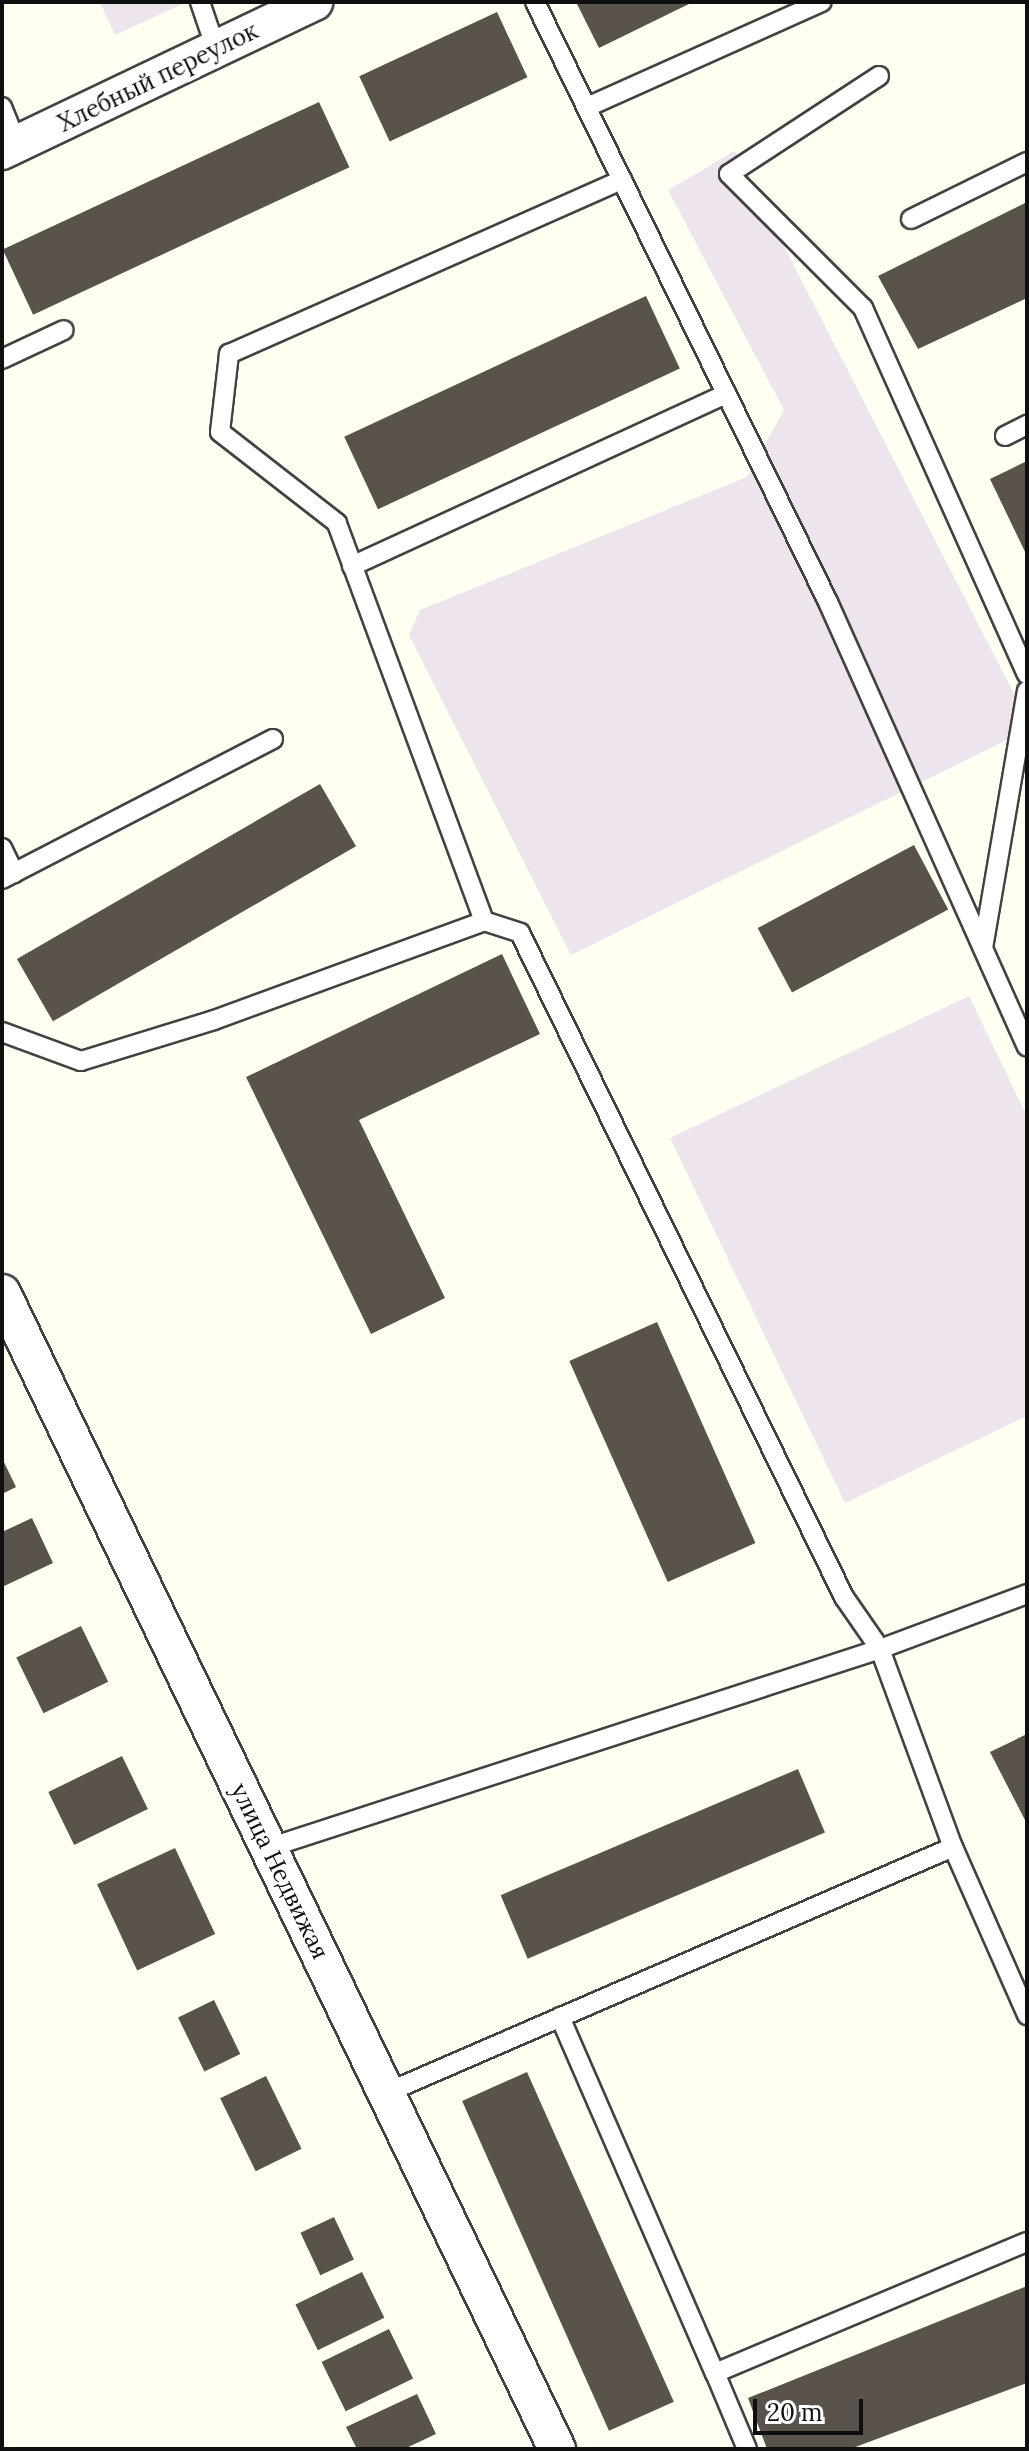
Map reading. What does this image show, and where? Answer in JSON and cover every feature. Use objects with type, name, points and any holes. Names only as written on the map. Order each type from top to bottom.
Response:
[{"type":"street","name":"Хлебный переулок","points":[[10,148],[314,2]]},
{"type":"street","name":"улица Недвижая","points":[[2,1293],[557,2449]]},
{"type":"lane","points":[[200,2],[216,49]]},
{"type":"lane","points":[[535,2],[828,602],[1027,1046]]},
{"type":"lane","points":[[587,107],[822,2]]},
{"type":"lane","points":[[879,76],[729,174],[863,308],[1027,674]]},
{"type":"lane","points":[[2,107],[10,148]]},
{"type":"lane","points":[[911,219],[1027,162]]},
{"type":"lane","points":[[484,921],[337,523],[220,432],[229,354],[622,180]]},
{"type":"lane","points":[[2,359],[64,330]]},
{"type":"lane","points":[[352,566],[726,394]]},
{"type":"lane","points":[[1005,436],[1027,425]]},
{"type":"lane","points":[[983,948],[1027,691]]},
{"type":"lane","points":[[2,848],[8,876],[273,739]]},
{"type":"lane","points":[[2,1032],[81,1061],[214,1020],[484,921],[520,933],[844,1597],[880,1649],[953,1847],[1027,2015]]},
{"type":"lane","points":[[268,1848],[880,1649],[1027,1594]]},
{"type":"lane","points":[[386,2093],[953,1847]]},
{"type":"lane","points":[[560,2017],[747,2449]]},
{"type":"lane","points":[[715,2373],[1027,2242]]},
{"type":"shaded area","points":[[100,2],[187,2],[115,35]]},
{"type":"shaded area","points":[[735,151],[1027,719],[1027,730],[571,955],[409,635],[420,610],[747,477],[784,410],[668,190]]},
{"type":"shaded area","points":[[969,996],[1027,1116],[1027,1416],[845,1503],[670,1138]]},
{"type":"building","points":[[576,2],[693,2],[599,48]]},
{"type":"building","points":[[497,12],[527,77],[390,141],[359,76]]},
{"type":"building","points":[[319,102],[349,167],[33,315],[3,249]]},
{"type":"building","points":[[1027,202],[1027,298],[918,349],[878,276]]},
{"type":"building","points":[[646,296],[680,369],[378,509],[344,437]]},
{"type":"building","points":[[1027,461],[1027,556],[990,479]]},
{"type":"building","points":[[320,784],[356,846],[53,1021],[17,959]]},
{"type":"building","points":[[914,845],[948,909],[792,993],[758,928]]},
{"type":"building","points":[[502,954],[540,1034],[359,1120],[445,1298],[371,1334],[246,1077]]},
{"type":"building","points":[[657,1322],[755,1543],[668,1582],[569,1361]]},
{"type":"building","points":[[2,1458],[16,1487],[2,1494]]},
{"type":"building","points":[[32,1518],[53,1563],[2,1587],[2,1532]]},
{"type":"building","points":[[81,1626],[108,1682],[43,1713],[16,1658]]},
{"type":"building","points":[[1027,1734],[1027,1824],[990,1752]]},
{"type":"building","points":[[122,1756],[148,1809],[74,1845],[48,1792]]},
{"type":"building","points":[[798,1769],[825,1833],[528,1959],[501,1895]]},
{"type":"building","points":[[175,1848],[215,1934],[137,1970],[97,1884]]},
{"type":"building","points":[[214,2000],[240,2054],[204,2071],[178,2018]]},
{"type":"building","points":[[527,2072],[674,2402],[609,2431],[462,2101]]},
{"type":"building","points":[[266,2076],[302,2149],[256,2171],[220,2098]]},
{"type":"building","points":[[334,2217],[354,2260],[320,2275],[300,2233]]},
{"type":"building","points":[[362,2272],[384,2318],[318,2350],[295,2304]]},
{"type":"building","points":[[1027,2286],[1027,2383],[850,2449],[767,2449],[748,2398]]},
{"type":"building","points":[[389,2329],[413,2378],[346,2411],[322,2362]]},
{"type":"building","points":[[417,2394],[436,2434],[404,2449],[357,2449],[346,2427]]}]
